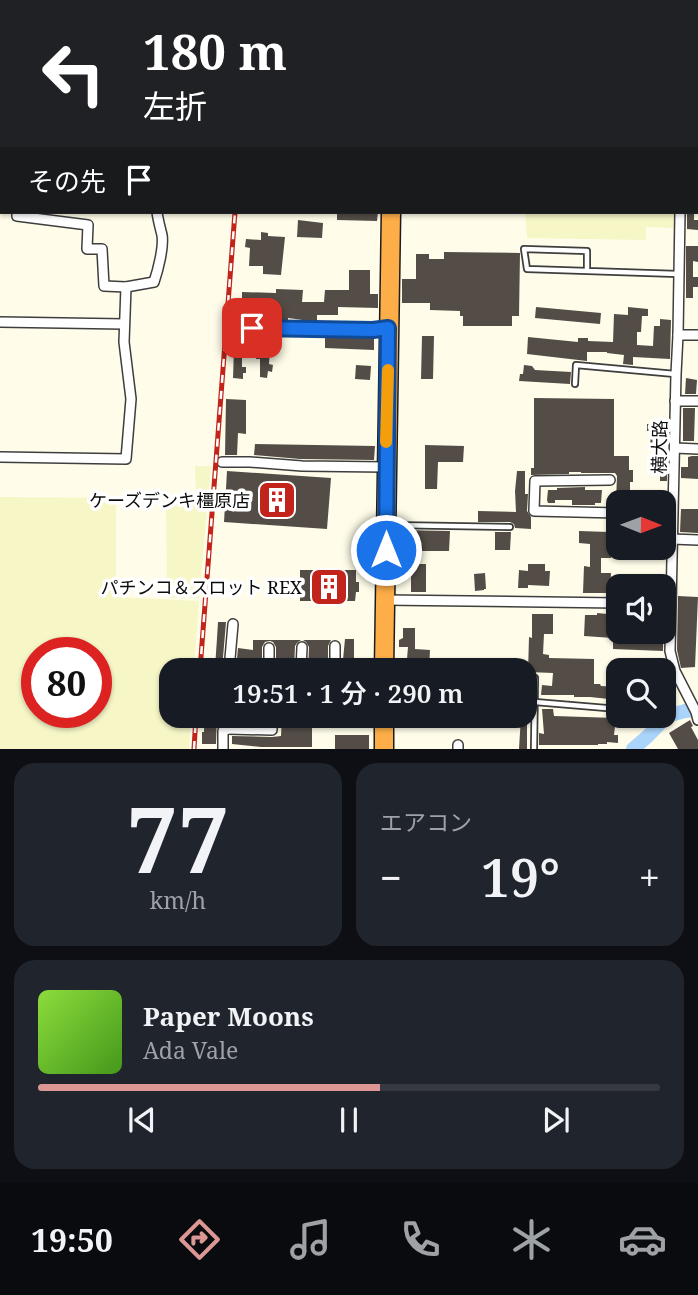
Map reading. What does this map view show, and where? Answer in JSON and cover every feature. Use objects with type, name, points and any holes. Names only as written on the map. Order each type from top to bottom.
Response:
[{"type":"highway","points":[[384,658],[391,214]]},
{"type":"highway","points":[[384,728],[384,749]]},
{"type":"street","points":[[18,214],[88,225],[87,249],[102,250],[104,286],[126,287],[154,282],[162,236],[157,214]]},
{"type":"street","name":"横大路","points":[[671,490],[675,448],[680,214]]},
{"type":"street","points":[[0,457],[126,459],[131,399],[125,363],[126,287]]},
{"type":"street","points":[[0,322],[124,324]]},
{"type":"street","points":[[678,335],[698,335]]},
{"type":"street","points":[[675,401],[698,401]]},
{"type":"street","points":[[675,448],[698,449]]},
{"type":"street","points":[[222,462],[315,467],[386,467]]},
{"type":"street","points":[[606,513],[534,511],[535,481],[610,480]]},
{"type":"street","points":[[676,539],[698,540]]},
{"type":"street","points":[[385,600],[606,603]]},
{"type":"street","points":[[230,658],[233,624]]},
{"type":"street","name":"横大路","points":[[670,644],[675,671],[692,699],[697,716]]},
{"type":"street","points":[[335,646],[335,658]]},
{"type":"street","points":[[302,647],[302,658]]},
{"type":"street","points":[[269,648],[269,658]]},
{"type":"street","points":[[223,749],[223,732],[228,729],[272,728]]},
{"type":"lane","points":[[587,271],[587,251],[524,248],[527,269],[587,271],[679,274]]},
{"type":"lane","points":[[252,328],[388,328]]},
{"type":"lane","points":[[575,384],[576,365],[676,374]]},
{"type":"lane","points":[[386,525],[510,527]]},
{"type":"lane","points":[[537,702],[606,708]]},
{"type":"lane","points":[[534,728],[534,749]]},
{"type":"green space","points":[[525,214],[676,215],[676,228],[646,227],[646,240],[527,238]]},
{"type":"green space","points":[[195,466],[211,466],[199,598],[167,598],[166,499],[186,500],[187,493],[196,493]]},
{"type":"green space","points":[[0,497],[116,498],[116,597],[199,601],[195,658],[159,658],[159,728],[190,728],[189,749],[0,749]]},
{"type":"building","points":[[337,214],[378,214],[377,221],[337,220]]},
{"type":"building","points":[[687,214],[694,214],[694,220],[698,220],[698,230],[687,229]]},
{"type":"building","points":[[298,220],[323,223],[322,238],[297,237]]},
{"type":"building","points":[[261,232],[268,233],[268,236],[285,237],[281,275],[263,274],[263,266],[249,266],[250,248],[245,247],[246,239],[261,240]]},
{"type":"building","points":[[686,246],[698,246],[698,262],[693,261],[693,277],[698,277],[698,287],[693,287],[693,298],[686,298]]},
{"type":"building","points":[[444,252],[520,253],[519,316],[512,316],[512,326],[463,326],[460,311],[430,310],[430,303],[402,303],[402,279],[416,279],[416,254],[429,254],[429,259],[444,259]]},
{"type":"building","points":[[349,270],[370,270],[370,294],[378,294],[378,308],[338,307],[338,315],[317,315],[317,322],[288,318],[288,321],[276,320],[276,306],[257,306],[257,311],[242,310],[242,292],[276,293],[276,289],[303,290],[302,302],[324,302],[325,290],[349,290]]},
{"type":"building","points":[[536,307],[601,313],[600,324],[535,318]]},
{"type":"building","points":[[628,307],[648,309],[648,316],[642,316],[641,332],[637,332],[637,345],[653,346],[654,326],[660,326],[660,319],[671,320],[670,359],[633,357],[633,365],[623,364],[624,355],[607,352],[587,352],[587,361],[527,354],[528,337],[578,342],[578,338],[588,338],[588,341],[613,342],[614,314],[628,315]]},
{"type":"building","points":[[257,333],[271,333],[269,364],[273,365],[272,372],[268,371],[267,378],[260,377],[260,359],[256,359],[256,349],[242,348],[242,367],[246,367],[246,373],[243,373],[243,379],[233,378],[232,337],[257,337]]},
{"type":"building","points":[[325,334],[374,335],[374,350],[325,348]]},
{"type":"building","points":[[422,336],[434,336],[433,379],[421,379]]},
{"type":"building","points":[[356,365],[371,366],[370,380],[355,379]]},
{"type":"building","points":[[524,365],[532,366],[535,370],[571,372],[570,384],[519,381]]},
{"type":"building","points":[[686,378],[697,380],[696,394],[685,394]]},
{"type":"building","points":[[534,398],[614,399],[614,456],[629,456],[629,470],[633,470],[630,490],[616,490],[615,473],[531,475],[531,468],[534,468]]},
{"type":"building","points":[[226,399],[246,400],[246,434],[238,433],[237,455],[225,455]]},
{"type":"building","points":[[683,408],[695,408],[694,441],[683,441]]},
{"type":"building","points":[[647,424],[668,424],[668,431],[664,431],[664,448],[650,448],[651,431],[647,431]]},
{"type":"building","points":[[255,444],[375,446],[374,460],[254,455]]},
{"type":"building","points":[[425,445],[464,446],[463,462],[438,462],[437,489],[425,489]]},
{"type":"building","points":[[660,450],[667,450],[667,481],[660,481]]},
{"type":"building","points":[[698,456],[698,479],[681,478],[681,467],[688,467],[688,457]]},
{"type":"building","name":"ケーズデンキ橿原店","points":[[227,471],[331,478],[327,529],[224,522]]},
{"type":"building","points":[[517,471],[525,471],[525,494],[528,494],[527,511],[531,517],[531,529],[515,528],[510,522],[478,522],[478,511],[516,512]]},
{"type":"building","points":[[585,487],[585,490],[602,490],[601,503],[572,505],[572,500],[555,500],[555,503],[548,503],[548,490]]},
{"type":"building","points":[[681,509],[698,509],[698,533],[680,532]]},
{"type":"building","points":[[398,530],[450,531],[449,551],[407,551],[407,547],[398,548]]},
{"type":"building","points":[[579,531],[606,532],[606,558],[601,558],[601,573],[611,573],[606,574],[606,593],[583,593],[584,566],[590,567],[590,544],[579,543]]},
{"type":"building","points":[[495,532],[511,532],[510,550],[495,550]]},
{"type":"building","points":[[411,564],[426,564],[426,592],[411,592]]},
{"type":"building","points":[[528,564],[545,564],[545,571],[550,571],[549,586],[528,585],[528,588],[518,588],[519,570],[528,571]]},
{"type":"building","name":"パチンコ＆スロット REX","points":[[300,570],[356,570],[359,592],[356,592],[355,601],[300,601]]},
{"type":"building","points":[[485,573],[486,589],[475,591],[474,574]]},
{"type":"building","points":[[678,596],[698,597],[695,667],[681,668],[677,650]]},
{"type":"building","points":[[532,614],[553,614],[553,634],[544,634],[543,654],[549,655],[549,658],[594,659],[594,684],[606,686],[606,699],[541,695],[542,685],[552,686],[553,673],[537,672],[537,658],[528,658],[529,637],[532,638]]},
{"type":"building","points":[[606,614],[606,638],[584,636],[585,615]]},
{"type":"building","points":[[218,622],[226,622],[223,658],[216,658]]},
{"type":"building","points":[[403,628],[415,628],[415,649],[430,650],[430,658],[407,658],[408,647],[399,647],[399,640],[403,638]]},
{"type":"building","points":[[345,639],[354,639],[354,658],[343,658]]},
{"type":"building","points":[[253,640],[301,640],[295,646],[294,658],[276,658],[276,647],[270,641],[265,642],[262,647],[262,658],[237,658],[238,648],[253,650]]},
{"type":"building","points":[[303,640],[331,640],[328,658],[309,658],[309,647]]},
{"type":"building","points":[[613,644],[663,644],[663,651],[613,649]]},
{"type":"building","points":[[542,709],[553,709],[554,716],[606,718],[606,728],[615,728],[614,735],[618,735],[618,743],[539,745],[539,733],[544,734]]},
{"type":"building","points":[[690,720],[698,740],[698,749],[678,749],[669,733]]},
{"type":"building","points":[[204,728],[217,728],[216,744],[202,744]]},
{"type":"building","points":[[281,728],[312,728],[312,747],[232,744],[232,736],[281,736]]},
{"type":"building","points":[[520,728],[527,728],[527,749],[519,749]]},
{"type":"building","points":[[335,735],[369,735],[369,749],[335,749]]},
{"type":"waterway","points":[[633,749],[667,716],[698,710]]},
{"type":"railway","points":[[201,658],[235,214]]},
{"type":"railway","points":[[194,749],[195,728]]},
{"type":"slow traffic","points":[[386,442],[388,370]]},
{"type":"place","name":"ケーズデンキ橿原店","points":[[277,500]]},
{"type":"place","name":"パチンコ＆スロット REX","points":[[329,587]]},
{"type":"route","points":[[252,328],[388,328],[386,550]]}]
